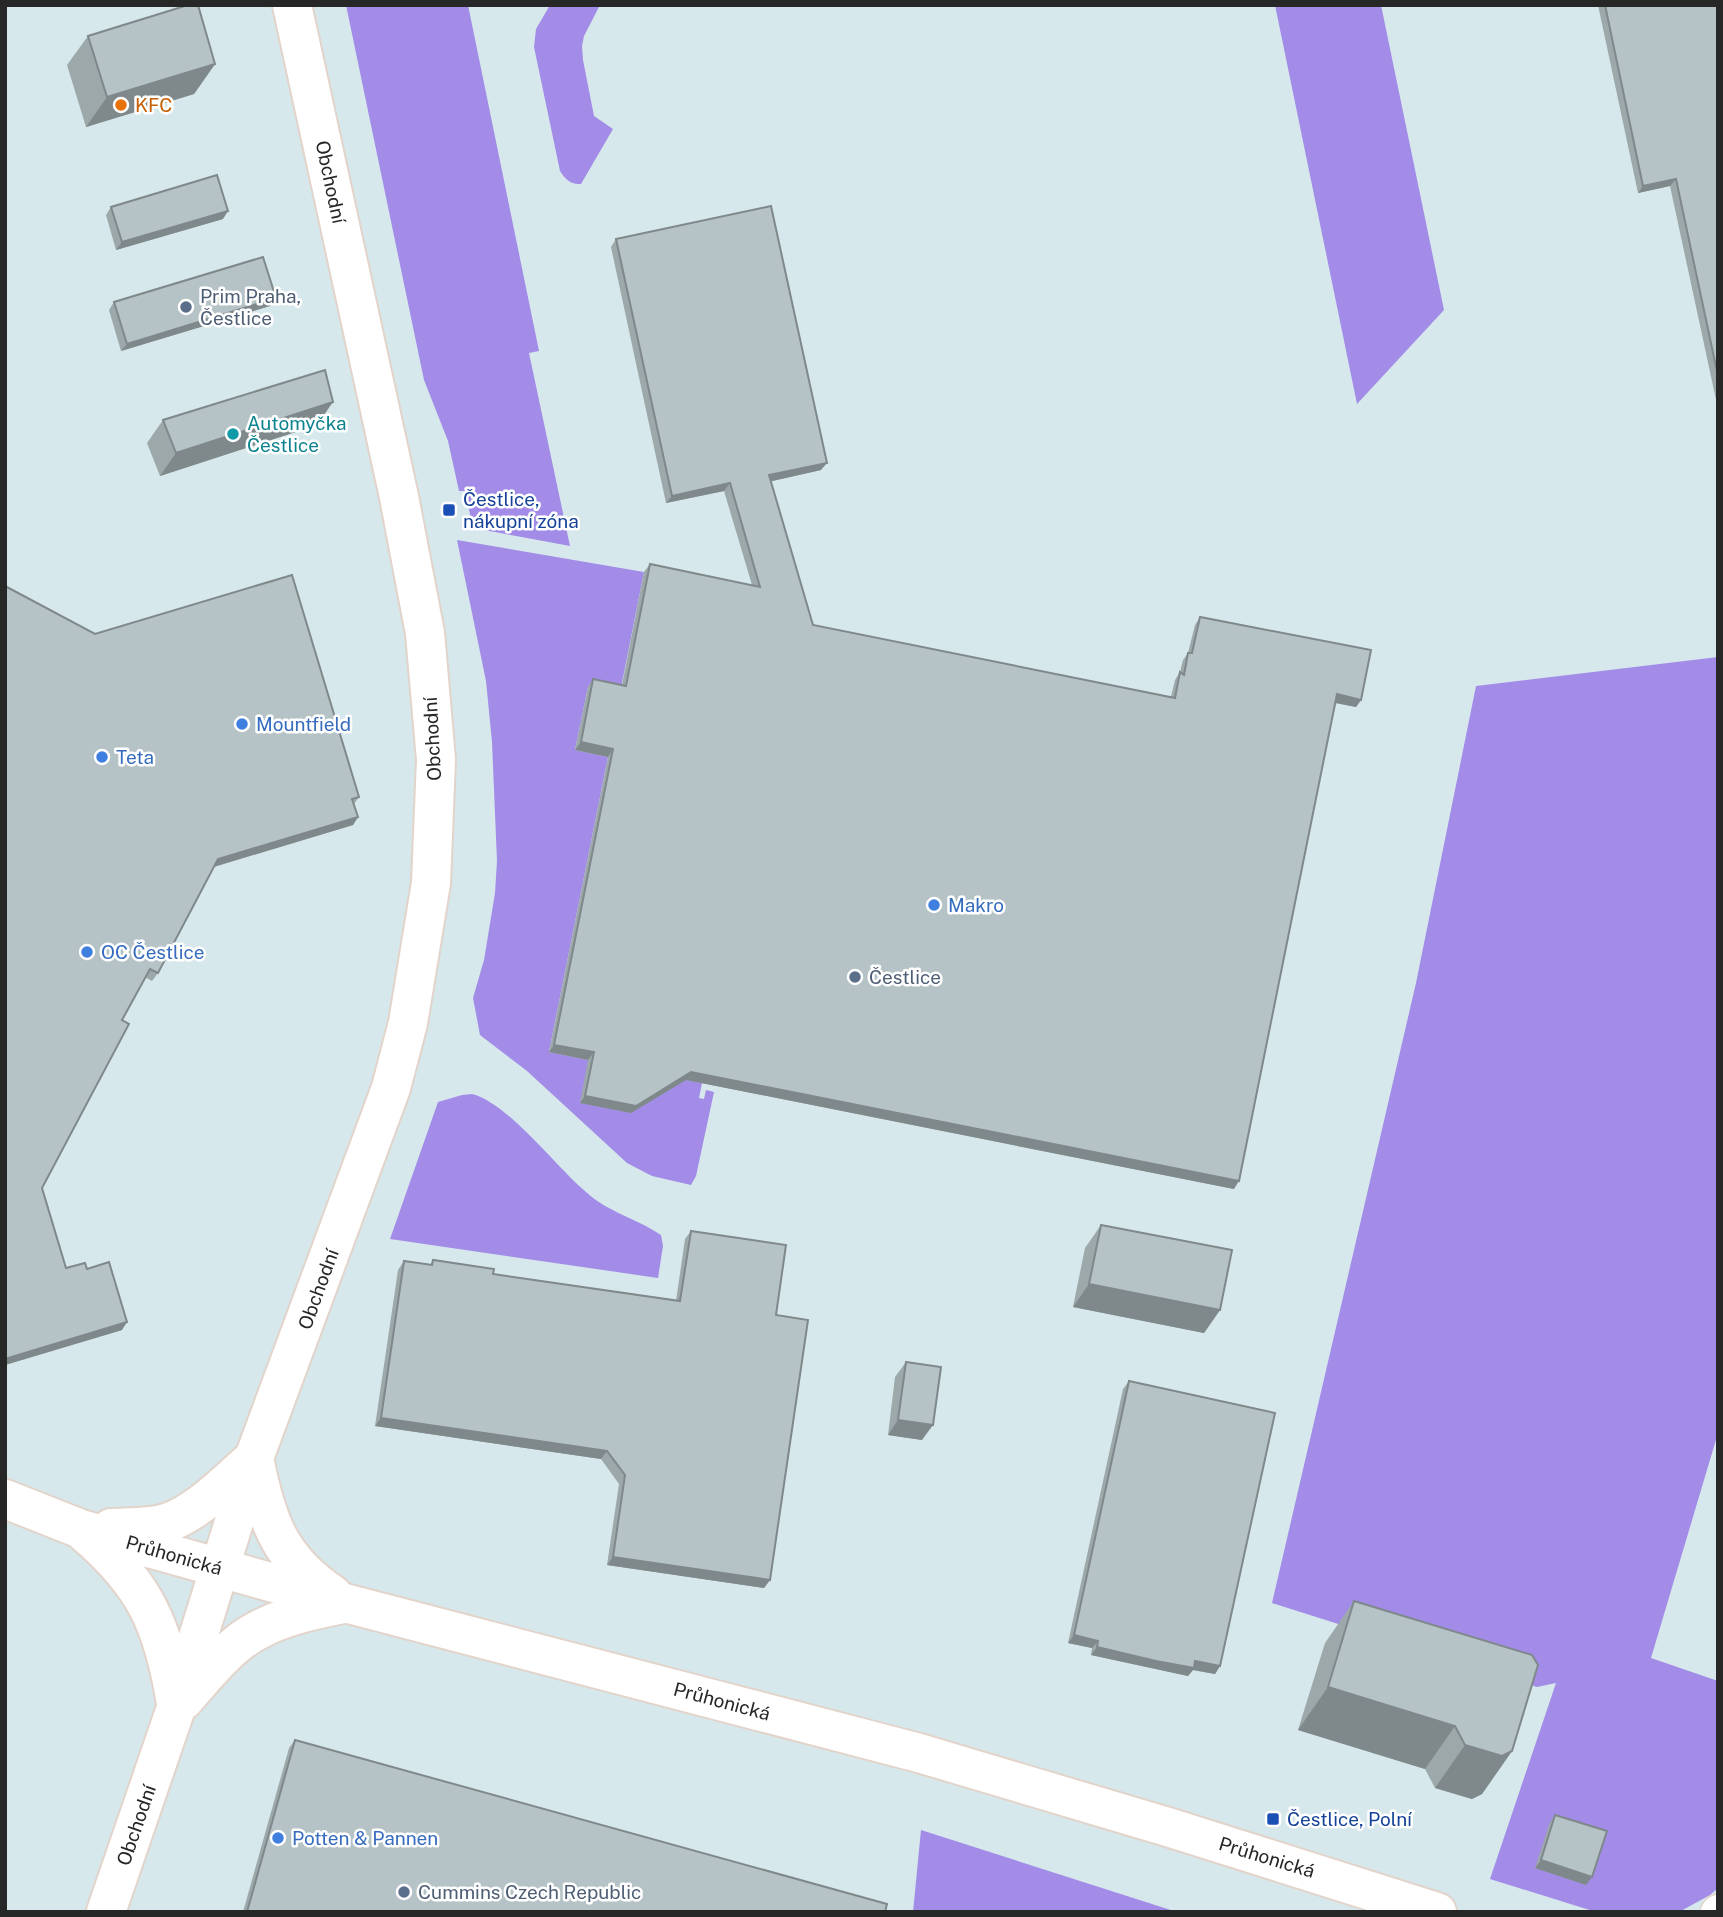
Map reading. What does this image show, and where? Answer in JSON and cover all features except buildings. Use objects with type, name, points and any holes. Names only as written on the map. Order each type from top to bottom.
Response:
[{"type":"street","name":"Obchodní","points":[[106,1912],[176,1709],[254,1458],[386,1101],[408,1023],[431,883],[436,760],[425,632],[292,5]]},
{"type":"street","name":"Obchodní","points":[[81,1529],[146,1527],[168,1522],[207,1498],[254,1458]]},
{"type":"street","points":[[254,1458],[271,1523],[285,1550],[306,1576],[345,1603]]},
{"type":"street","name":"Průhonická","points":[[5,1499],[81,1529],[345,1603],[919,1753],[1171,1828],[1437,1912]]},
{"type":"street","points":[[81,1529],[118,1564],[148,1605],[166,1652],[176,1709]]},
{"type":"street","points":[[176,1709],[227,1654],[257,1631],[319,1608],[345,1603]]},
{"type":"shaded area","points":[[346,5],[468,5],[539,351],[529,353],[570,546],[473,528],[465,491],[459,491],[448,441],[424,380]]},
{"type":"shaded area","points":[[550,5],[600,5],[584,36],[583,60],[594,116],[613,129],[581,184],[569,181],[560,171],[534,47],[536,29]]},
{"type":"shaded area","points":[[1275,5],[1381,5],[1444,310],[1357,404]]},
{"type":"shaded area","points":[[457,540],[644,572],[620,693],[588,687],[575,750],[608,757],[549,1052],[702,1083],[699,1098],[704,1099],[706,1090],[714,1092],[696,1176],[691,1185],[652,1176],[627,1163],[527,1071],[480,1035],[473,998],[484,960],[495,893],[497,861],[492,742],[486,681]]},
{"type":"shaded area","points":[[1718,657],[1718,1433],[1651,1658],[1718,1681],[1718,1888],[1679,1912],[1596,1912],[1490,1879],[1556,1683],[1537,1687],[1272,1603],[1416,983],[1476,686]]},
{"type":"shaded area","points":[[472,1094],[501,1109],[595,1199],[661,1235],[663,1246],[658,1278],[390,1239],[438,1102]]},
{"type":"shaded area","points":[[921,1830],[1177,1912],[913,1912]]},
{"type":"place","name":"KFC","points":[[121,105]]},
{"type":"place","name":"Prim Praha, Čestlice","points":[[186,307]]},
{"type":"place","name":"Automyčka Čestlice","points":[[233,434]]},
{"type":"place","name":"Čestlice, nákupní zóna","points":[[449,510]]},
{"type":"place","name":"Mountfield","points":[[242,724]]},
{"type":"place","name":"Teta","points":[[102,757]]},
{"type":"place","name":"Makro","points":[[934,905]]},
{"type":"place","name":"OC Čestlice","points":[[87,952]]},
{"type":"place","name":"Čestlice","points":[[855,977]]},
{"type":"place","name":"Čestlice, Polní","points":[[1273,1819]]},
{"type":"place","name":"Potten & Pannen","points":[[278,1838]]},
{"type":"place","name":"Cummins Czech Republic","points":[[404,1892]]}]
